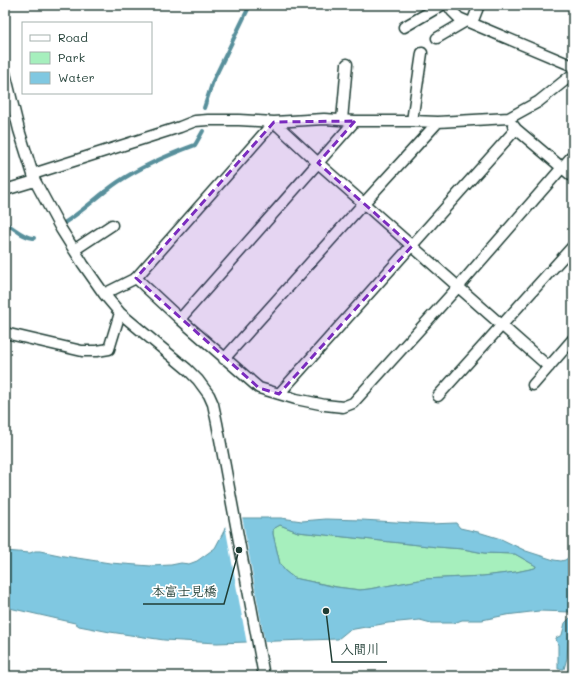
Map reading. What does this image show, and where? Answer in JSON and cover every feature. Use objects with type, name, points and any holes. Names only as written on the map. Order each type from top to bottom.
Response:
[{"type":"street","points":[[404,27],[442,5]]},
{"type":"street","points":[[448,5],[459,18],[573,66]]},
{"type":"street","points":[[437,38],[469,22],[479,5]]},
{"type":"street","points":[[412,121],[422,53]]},
{"type":"street","points":[[342,120],[347,64]]},
{"type":"street","points":[[5,74],[19,130],[34,178],[74,250],[104,294],[120,313],[187,369],[198,380],[209,396],[217,424],[264,676]]},
{"type":"street","points":[[5,190],[34,178],[195,121],[239,120],[274,122],[324,119],[438,122],[509,118],[538,102],[573,74]]},
{"type":"street","points":[[509,118],[516,129],[573,177]]},
{"type":"street","points":[[180,319],[355,121]]},
{"type":"street","points":[[274,122],[363,204],[549,367]]},
{"type":"street","points":[[104,294],[136,278],[274,122]]},
{"type":"street","points":[[224,359],[438,122]]},
{"type":"street","points":[[278,394],[516,129]]},
{"type":"street","points":[[136,278],[224,359],[259,388],[296,399],[343,407],[353,403],[458,287],[573,155]]},
{"type":"street","points":[[74,250],[112,225]]},
{"type":"street","points":[[438,396],[573,246]]},
{"type":"street","points":[[5,333],[82,351],[109,349],[120,313]]},
{"type":"street","points":[[533,385],[573,339]]},
{"type":"highlighted area","points":[[355,121],[318,163],[412,246],[279,394],[259,388],[136,278],[274,122]]},
{"type":"green space","points":[[280,525],[298,532],[463,549],[484,553],[515,554],[536,567],[516,572],[483,576],[425,579],[360,590],[337,587],[294,578],[285,571],[280,564],[273,534],[273,529]]},
{"type":"water","points":[[236,518],[281,518],[302,521],[326,519],[429,524],[456,523],[460,528],[501,539],[526,551],[554,560],[561,561],[568,558],[573,558],[573,613],[539,611],[482,620],[462,620],[454,623],[431,623],[420,620],[388,623],[349,630],[338,639],[217,643],[164,640],[110,632],[79,626],[75,623],[5,607],[5,551],[30,553],[40,551],[110,563],[151,566],[181,563],[189,564],[197,561],[215,548],[225,527],[231,520]],"holes":[[[280,525],[298,532],[463,549],[484,553],[515,554],[536,567],[516,572],[483,576],[425,579],[360,590],[336,587],[294,578],[285,571],[280,564],[273,529]]]},
{"type":"water","points":[[573,615],[573,629],[568,642],[567,658],[564,669],[558,669],[558,645],[556,638],[562,635],[565,623]]},
{"type":"pier","points":[[236,516],[242,516],[265,643],[247,644],[225,525],[230,519]]},
{"type":"waterway","points":[[204,108],[213,81],[250,5]]},
{"type":"waterway","points":[[64,223],[127,176],[155,161],[195,145],[203,131]]},
{"type":"waterway","points":[[5,223],[23,235],[34,238]]},
{"type":"place","name":"本富士見橋","points":[[239,550]]},
{"type":"place","name":"入間川","points":[[326,611]]}]
